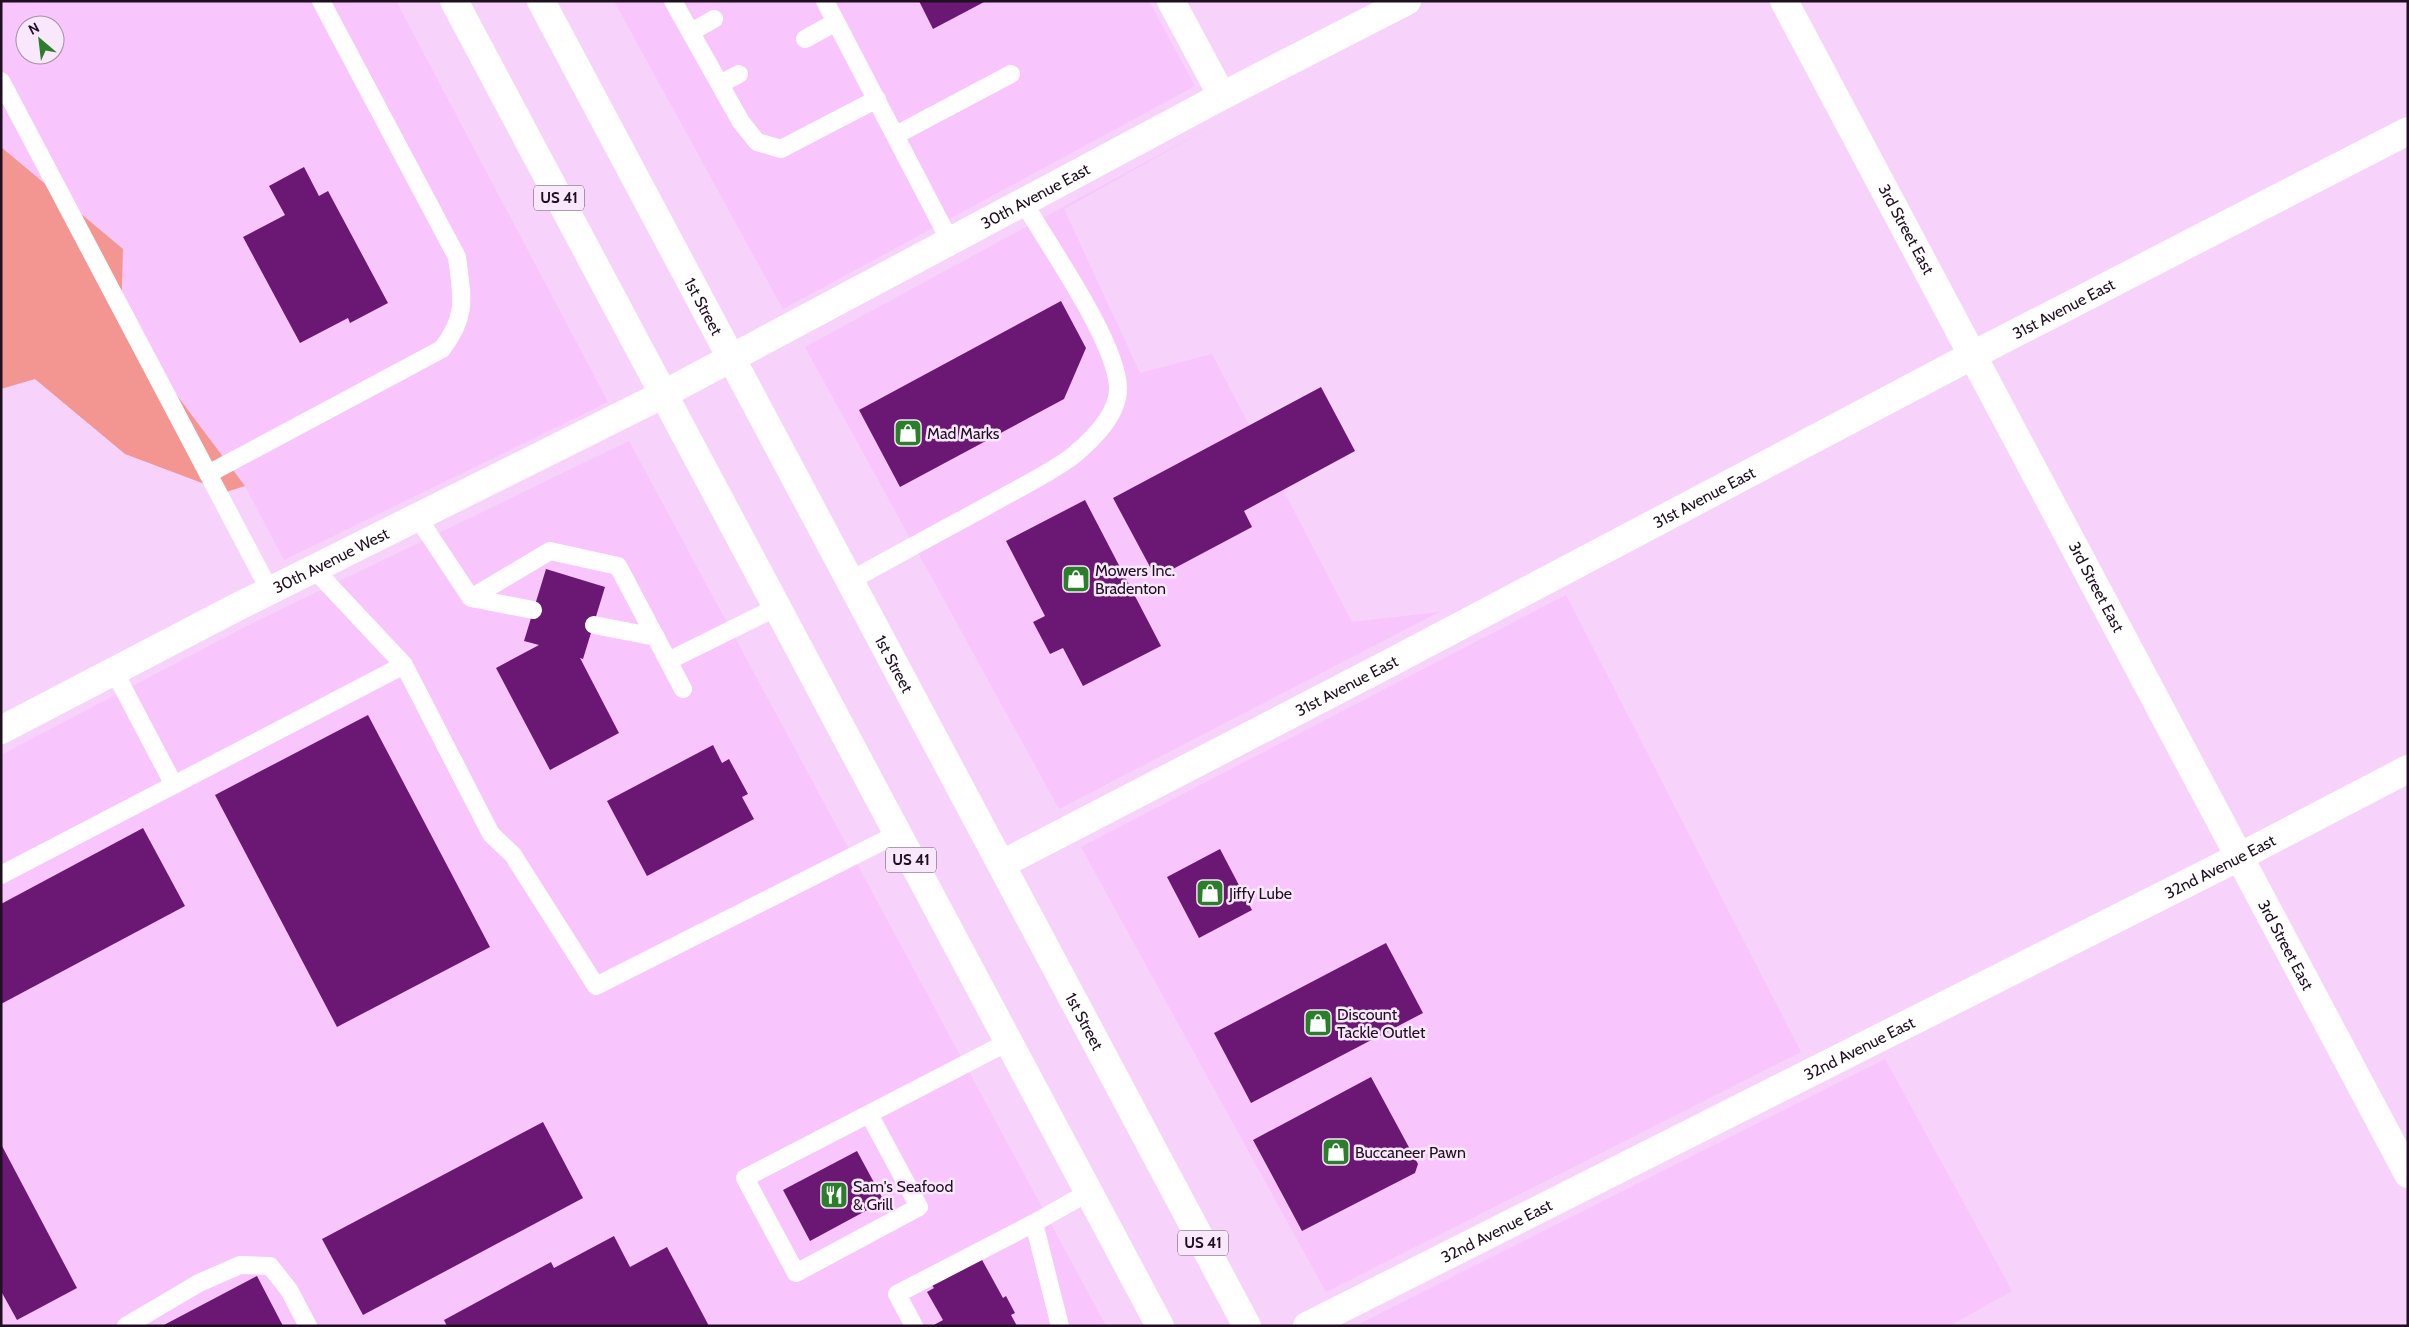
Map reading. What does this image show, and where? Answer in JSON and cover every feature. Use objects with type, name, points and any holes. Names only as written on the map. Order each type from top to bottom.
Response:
[{"type":"street","name":"US 41","points":[[454,1],[1160,1326]]},
{"type":"street","name":"1st Street","points":[[541,1],[1247,1326]]},
{"type":"street","points":[[1171,1],[1222,96]]},
{"type":"street","name":"30th Avenue East","points":[[664,394],[952,243],[1222,96],[1407,1]]},
{"type":"street","name":"3rd Street East","points":[[1784,1],[1975,354],[2408,1174]]},
{"type":"street","name":"31st Avenue East","points":[[1002,864],[1386,665],[1975,354],[2408,131]]},
{"type":"street","name":"30th Avenue West","points":[[1,730],[270,591],[664,394]]},
{"type":"street","name":"32nd Avenue East","points":[[1307,1326],[2239,857],[2408,769]]},
{"type":"lane","points":[[208,474],[442,349],[454,333],[463,305],[457,257],[321,1]]},
{"type":"lane","points":[[673,1],[741,122],[757,142],[781,149],[876,99]]},
{"type":"lane","points":[[825,1],[952,243]]},
{"type":"lane","points":[[691,32],[714,19]]},
{"type":"lane","points":[[805,38],[836,22]]},
{"type":"lane","points":[[720,84],[739,74]]},
{"type":"lane","points":[[896,135],[1011,74]]},
{"type":"lane","points":[[1,81],[270,591]]},
{"type":"lane","points":[[850,581],[1010,494],[1073,456],[1093,437],[1114,409],[1118,388],[1113,359],[1088,311],[1024,204]]},
{"type":"lane","points":[[418,518],[470,598],[533,610]]},
{"type":"lane","points":[[470,598],[550,551],[618,566],[683,689]]},
{"type":"lane","points":[[314,569],[404,665],[492,834],[513,855],[596,986],[897,834]]},
{"type":"lane","points":[[668,661],[777,607]]},
{"type":"lane","points":[[594,624],[656,637]]},
{"type":"lane","points":[[1,875],[404,665]]},
{"type":"lane","points":[[114,671],[174,785]]},
{"type":"lane","points":[[869,1114],[919,1207],[796,1273],[745,1178],[1008,1042]]},
{"type":"lane","points":[[914,1326],[897,1294],[1034,1223],[1089,1192]]},
{"type":"lane","points":[[1034,1223],[1060,1326]]},
{"type":"lane","points":[[126,1326],[199,1283],[240,1265],[270,1266],[289,1290],[308,1326]]},
{"type":"shaded area","points":[[1,1],[396,1],[608,402],[284,560],[245,486],[121,321],[123,249],[1,147]]},
{"type":"shaded area","points":[[614,1],[1149,1],[1195,86],[783,309]]},
{"type":"shaded area","points":[[1216,124],[1064,209],[1140,373],[1212,354],[1352,622],[1439,612],[1059,809],[805,347]]},
{"type":"shaded area","points":[[1,147],[123,249],[121,321],[245,486],[226,492],[125,454],[35,379],[1,389]]},
{"type":"shaded area","points":[[629,441],[1106,1326],[1,1326],[1,755],[247,626]]},
{"type":"shaded area","points":[[1566,595],[1801,1052],[1326,1292],[1081,847]]},
{"type":"shaded area","points":[[1885,1059],[2012,1291],[1949,1326],[1355,1326]]},
{"type":"building","points":[[919,1],[986,1],[933,29]]},
{"type":"building","points":[[304,167],[319,196],[328,191],[388,303],[350,323],[348,318],[300,343],[243,237],[285,215],[269,186]]},
{"type":"building","points":[[1061,301],[1086,348],[1064,399],[900,487],[859,410]]},
{"type":"building","points":[[1321,387],[1355,451],[1244,511],[1252,527],[1156,578],[1113,498]]},
{"type":"building","name":"Mowers Inc. Bradenton","points":[[1085,500],[1161,646],[1083,686],[1063,648],[1050,654],[1033,622],[1045,616],[1006,541]]},
{"type":"building","points":[[546,569],[605,587],[583,659],[580,658],[619,733],[550,770],[496,668],[539,645],[524,641]]},
{"type":"building","points":[[368,715],[490,947],[337,1027],[215,795]]},
{"type":"building","points":[[713,745],[722,763],[729,759],[748,794],[742,797],[754,819],[647,876],[607,801]]},
{"type":"building","points":[[143,828],[185,906],[1,1004],[1,904]]},
{"type":"building","name":"Jiffy Lube","points":[[1220,849],[1252,910],[1199,938],[1167,877]]},
{"type":"building","name":"Discount Tackle Outlet","points":[[1386,943],[1423,1013],[1251,1103],[1214,1033]]},
{"type":"building","name":"Buccaneer Pawn","points":[[1371,1077],[1418,1164],[1415,1173],[1302,1231],[1253,1140]]},
{"type":"building","points":[[543,1122],[583,1198],[363,1315],[322,1239]]},
{"type":"building","points":[[1,1144],[77,1288],[17,1320],[1,1291]]},
{"type":"building","name":"Sam's Seafood & Grill","points":[[857,1151],[884,1201],[810,1241],[783,1190]]},
{"type":"building","points":[[614,1236],[630,1267],[667,1247],[709,1326],[447,1326],[444,1320],[551,1262],[554,1268]]},
{"type":"building","points":[[981,1258],[1003,1298],[1006,1296],[1015,1313],[1011,1315],[1017,1326],[932,1326],[943,1320],[927,1292],[934,1288],[931,1284]]},
{"type":"building","points":[[257,1276],[283,1326],[162,1326]]},
{"type":"place","name":"Mad Marks","points":[[908,433]]},
{"type":"place","name":"Mowers Inc. Bradenton","points":[[1076,579]]},
{"type":"place","name":"Jiffy Lube","points":[[1210,893]]},
{"type":"place","name":"Discount Tackle Outlet","points":[[1318,1023]]},
{"type":"place","name":"Buccaneer Pawn","points":[[1336,1152]]},
{"type":"place","name":"Sam's Seafood & Grill","points":[[834,1195]]}]
